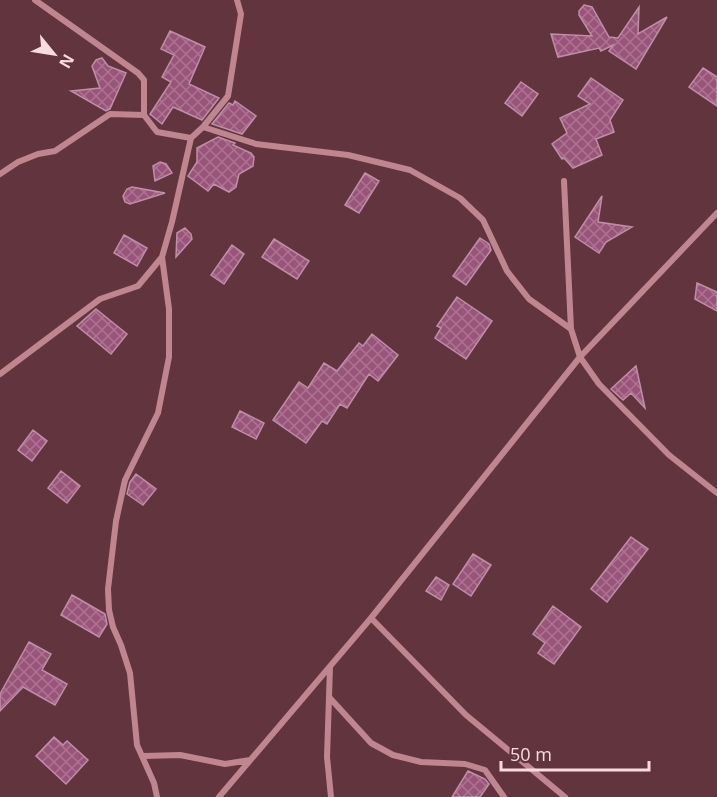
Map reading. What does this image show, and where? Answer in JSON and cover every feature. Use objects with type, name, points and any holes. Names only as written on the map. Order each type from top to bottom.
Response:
[{"type":"street","points":[[35,0],[138,73],[144,80],[144,115],[157,132],[191,138]]},
{"type":"street","points":[[157,797],[144,756],[137,745],[130,673],[122,645],[113,627],[108,589],[116,521],[125,480],[158,413],[170,357],[169,309],[162,257],[191,138],[228,96],[242,14],[237,0]]},
{"type":"street","points":[[0,174],[18,162],[38,154],[55,152],[110,114],[144,115]]},
{"type":"street","points":[[203,127],[256,144],[348,155],[410,170],[460,198],[483,220],[507,271],[529,299],[571,329]]},
{"type":"street","points":[[564,181],[571,329],[580,357],[600,384],[669,455],[717,493]]},
{"type":"street","points":[[219,797],[371,618],[580,357],[717,213]]},
{"type":"street","points":[[0,374],[100,298],[138,285],[162,257]]},
{"type":"street","points":[[371,618],[466,715],[565,797]]},
{"type":"street","points":[[330,666],[327,757],[331,797]]},
{"type":"street","points":[[329,697],[371,743],[393,755],[421,762],[465,764],[485,770],[504,797]]},
{"type":"street","points":[[144,756],[180,755],[225,764],[250,760]]},
{"type":"building","points":[[584,5],[592,7],[609,37],[618,38],[639,7],[638,34],[667,17],[636,69],[609,51],[613,45],[601,51],[599,48],[558,57],[551,34],[592,36],[579,15]]},
{"type":"building","points":[[170,31],[205,47],[189,84],[219,98],[202,120],[173,107],[162,124],[150,114],[171,82],[162,77],[174,55],[161,49]]},
{"type":"building","points":[[102,58],[108,66],[126,73],[110,109],[106,111],[71,91],[100,88],[92,66],[96,60]]},
{"type":"building","points":[[703,68],[717,77],[717,106],[689,87]]},
{"type":"building","points":[[591,78],[623,100],[610,120],[614,132],[596,139],[602,155],[573,168],[564,158],[562,159],[552,144],[567,133],[560,118],[590,104],[578,96]]},
{"type":"building","points":[[521,82],[538,94],[522,116],[505,103]]},
{"type":"building","points":[[235,101],[256,116],[242,134],[212,124],[229,103],[233,105]]},
{"type":"building","points":[[218,137],[235,143],[233,145],[251,153],[254,157],[253,166],[239,174],[236,187],[229,192],[214,184],[208,191],[188,176],[197,162],[197,148]]},
{"type":"building","points":[[160,162],[166,164],[172,173],[155,181],[153,166]]},
{"type":"building","points":[[365,173],[379,181],[359,213],[345,205]]},
{"type":"building","points":[[132,187],[165,193],[130,204],[125,202],[123,196],[127,189]]},
{"type":"building","points":[[602,196],[598,222],[632,227],[606,242],[599,253],[575,237]]},
{"type":"building","points":[[185,228],[191,234],[192,239],[176,257],[177,233]]},
{"type":"building","points":[[124,235],[147,248],[137,266],[114,253]]},
{"type":"building","points":[[480,238],[489,244],[491,250],[466,285],[453,276]]},
{"type":"building","points":[[274,239],[309,261],[297,279],[262,257]]},
{"type":"building","points":[[232,245],[244,254],[224,284],[211,275]]},
{"type":"building","points":[[697,283],[717,292],[717,311],[695,299]]},
{"type":"building","points":[[457,297],[492,321],[466,359],[435,338],[441,328],[437,326]]},
{"type":"building","points":[[96,309],[127,334],[111,354],[77,326]]},
{"type":"building","points":[[372,334],[398,355],[378,381],[369,374],[347,408],[340,404],[327,424],[322,421],[306,443],[273,420],[299,382],[308,388],[324,363],[337,371],[359,343],[363,346]]},
{"type":"building","points":[[636,366],[645,408],[631,393],[623,400],[611,389]]},
{"type":"building","points":[[240,411],[264,423],[256,439],[232,427]]},
{"type":"building","points":[[33,430],[47,441],[32,461],[18,450]]},
{"type":"building","points":[[61,471],[80,486],[67,503],[48,488]]},
{"type":"building","points":[[136,474],[156,489],[143,505],[127,494],[130,482]]},
{"type":"building","points":[[631,537],[648,549],[607,602],[591,589]]},
{"type":"building","points":[[473,554],[491,565],[471,596],[453,584]]},
{"type":"building","points":[[436,577],[449,585],[441,600],[426,591]]},
{"type":"building","points":[[72,595],[105,614],[107,624],[99,637],[61,615]]},
{"type":"building","points":[[553,606],[581,627],[554,664],[538,653],[545,643],[533,634]]},
{"type":"building","points":[[29,642],[51,654],[42,670],[67,684],[55,705],[23,687],[0,711],[0,694]]},
{"type":"building","points":[[54,737],[63,745],[67,741],[88,760],[66,784],[36,756]]},
{"type":"building","points":[[468,771],[485,779],[489,784],[480,797],[452,797]]}]
